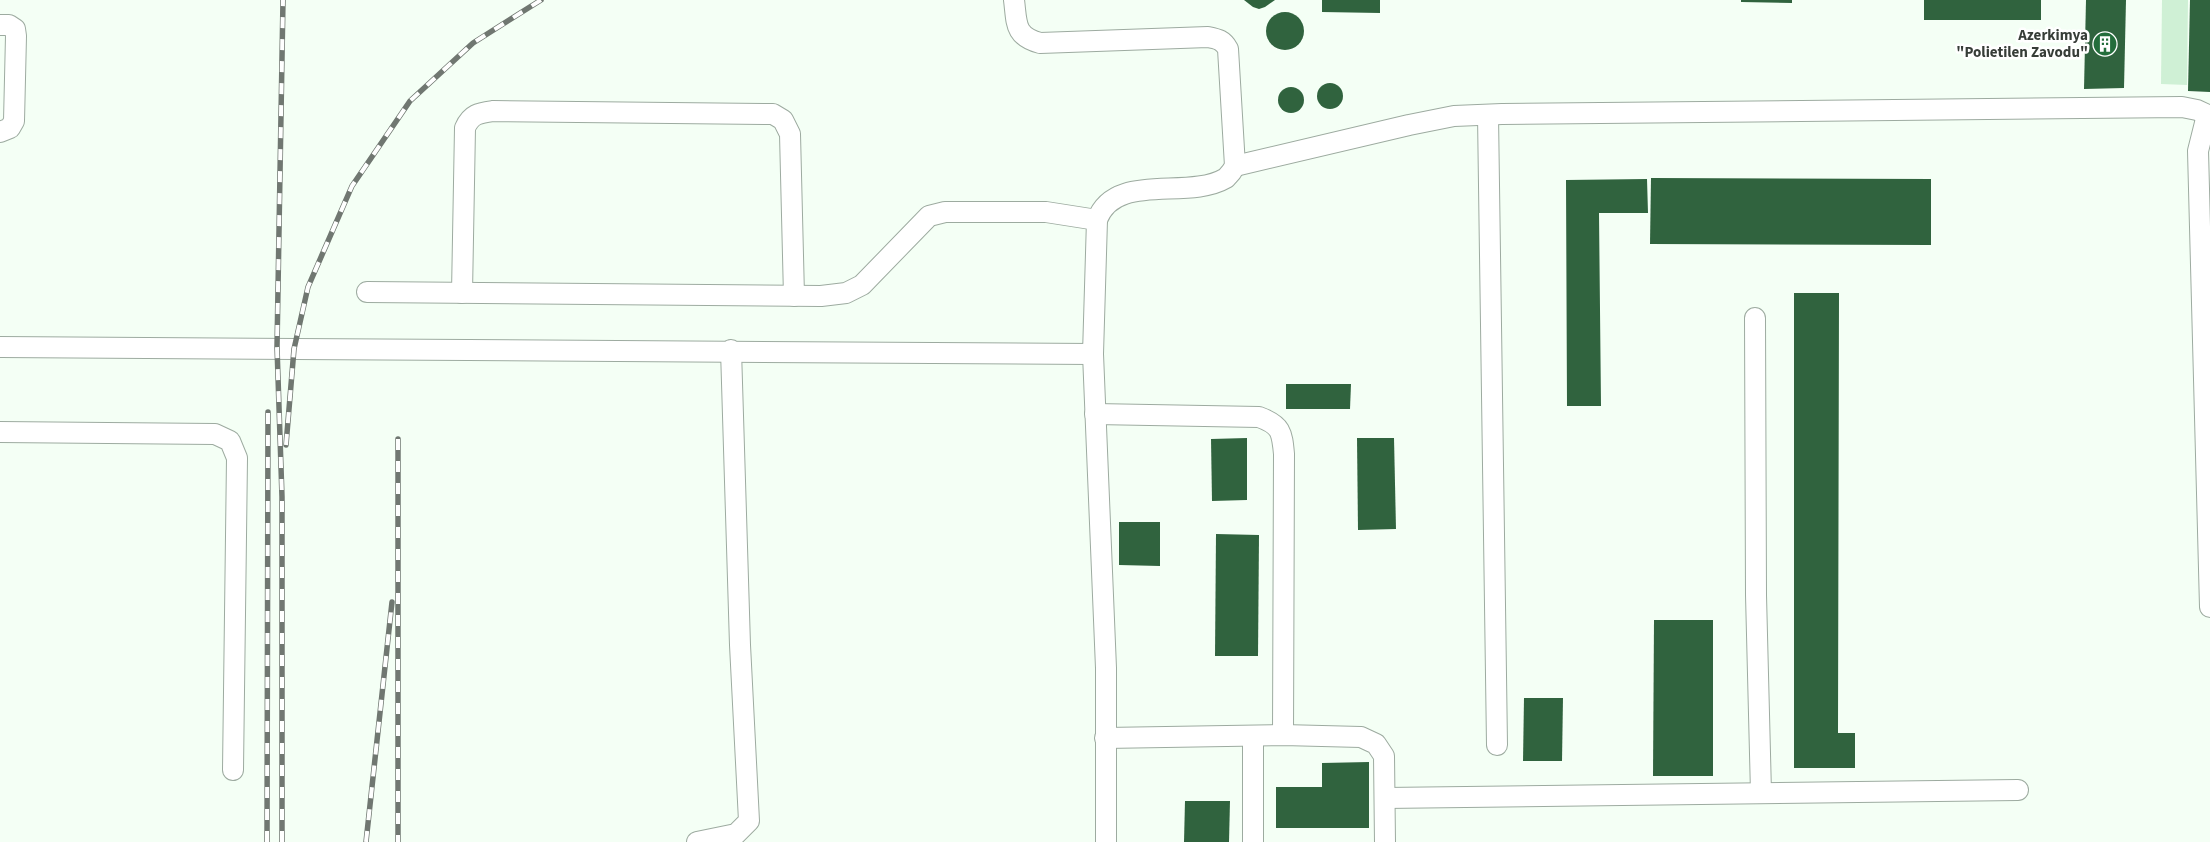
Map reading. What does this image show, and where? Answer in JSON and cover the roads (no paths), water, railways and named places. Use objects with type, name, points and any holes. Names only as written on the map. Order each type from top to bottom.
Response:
[{"type":"lane","points":[[1014,0],[1021,35],[1029,40],[1040,43],[1208,37],[1225,43],[1228,49],[1235,166],[1227,177],[1200,188],[1131,191],[1115,198],[1102,208],[1097,220],[1093,354],[1106,668],[1106,842]]},
{"type":"lane","points":[[0,25],[9,25],[15,29],[16,36],[14,120],[10,128],[0,132]]},
{"type":"lane","points":[[1235,166],[1454,116],[2182,107],[2197,110],[2209,116],[2198,150],[2210,608]]},
{"type":"lane","points":[[462,293],[465,128],[469,118],[478,113],[522,111],[773,114],[783,120],[790,134],[794,296]]},
{"type":"lane","points":[[1488,115],[1497,746]]},
{"type":"lane","points":[[367,292],[821,296],[846,293],[862,285],[929,216],[945,212],[1046,212],[1097,220]]},
{"type":"lane","points":[[1755,318],[1756,595],[1762,793]]},
{"type":"lane","points":[[0,347],[732,350],[1093,354]]},
{"type":"lane","points":[[697,842],[736,834],[749,821],[740,646],[732,350]]},
{"type":"lane","points":[[1095,414],[1259,417],[1273,422],[1282,435],[1284,454],[1283,735]]},
{"type":"lane","points":[[0,432],[215,434],[230,441],[237,458],[232,770]]},
{"type":"lane","points":[[1105,738],[1283,735],[1361,737],[1376,744],[1384,756],[1385,842]]},
{"type":"lane","points":[[1253,737],[1253,842]]},
{"type":"lane","points":[[1385,798],[2018,790]]},
{"type":"railway","points":[[282,842],[282,497],[277,347],[283,0]]},
{"type":"railway","points":[[286,445],[294,349],[308,287],[352,186],[410,101],[473,43],[541,0]]},
{"type":"railway","points":[[267,842],[268,412]]},
{"type":"railway","points":[[398,439],[398,842]]},
{"type":"railway","points":[[366,842],[392,602]]},
{"type":"place","name":"Azerkimya \"Polietilen Zavodu\"","points":[[2105,44]]}]
